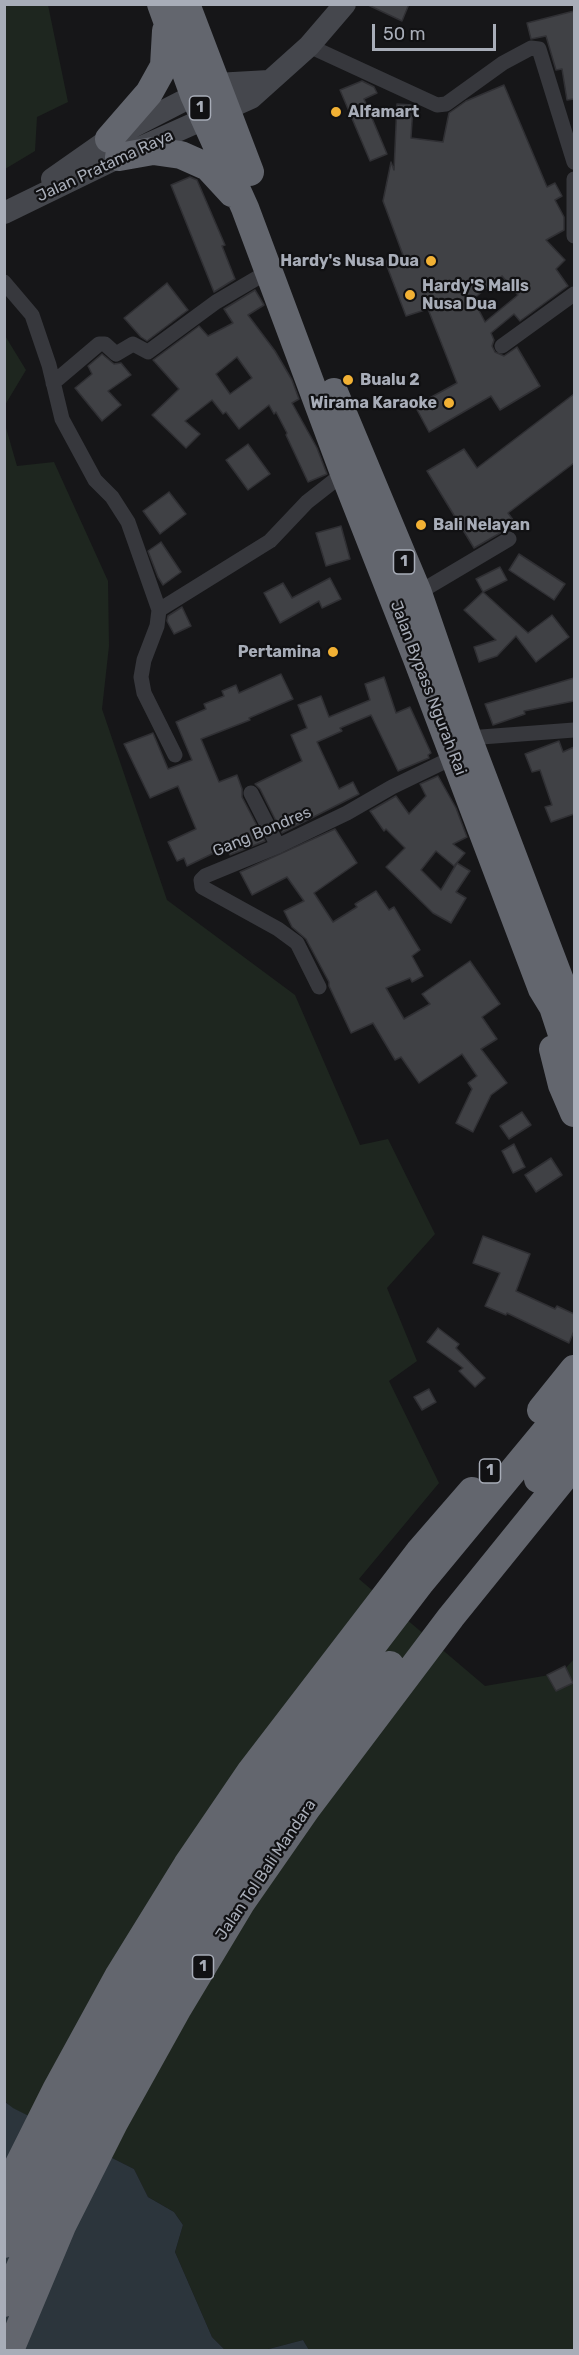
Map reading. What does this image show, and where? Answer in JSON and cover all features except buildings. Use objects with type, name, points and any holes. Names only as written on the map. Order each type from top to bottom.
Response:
[{"type":"highway","name":"Jalan Bypass Ngurah Rai","points":[[171,10],[418,593],[471,745],[574,1017]]},
{"type":"highway","points":[[171,10],[164,66],[114,148],[181,155],[208,167],[245,208]]},
{"type":"highway","name":"Jalan Bypass Ngurah Rai","points":[[211,102],[245,208],[344,473],[471,745],[542,989],[553,1007],[574,1071]]},
{"type":"highway","name":"1","points":[[542,989],[543,1011],[562,1085],[574,1113]]},
{"type":"highway","name":"Jalan Tol Bali Mandara","points":[[4,2303],[43,2216],[94,2112],[158,1997],[224,1890],[433,1587],[574,1369]]},
{"type":"highway","name":"Jalan Tol Bali Mandara","points":[[4,2244],[91,2069],[137,1985],[204,1877],[268,1782],[530,1469],[574,1397]]},
{"type":"highway","name":"Jalan Tol Bali Mandara","points":[[530,1469],[574,1434]]},
{"type":"highway","name":"Jalan Tol Bali Mandara","points":[[4,2194],[56,2090],[113,1986],[187,1865],[251,1771],[433,1587],[574,1465]]},
{"type":"highway","name":"1","points":[[433,1587],[530,1469]]},
{"type":"highway","name":"Jalan Tol Bali Mandara","points":[[10,2350],[62,2226],[114,2124],[241,1903],[307,1808],[433,1587]]},
{"type":"main road","name":"Jalan Pratama Raya","points":[[10,210],[49,193],[114,148],[211,102],[251,98],[309,46],[345,4]]},
{"type":"street","points":[[309,46],[437,105],[446,104],[503,63],[531,48],[539,49],[574,162]]},
{"type":"street","points":[[574,179],[574,236]]},
{"type":"street","points":[[53,383],[99,344],[105,344],[116,354],[133,344],[148,352],[216,302],[269,272]]},
{"type":"street","points":[[4,282],[32,315],[62,418],[95,480],[112,497],[128,522],[159,610],[157,626],[144,660],[141,677],[144,693],[175,755]]},
{"type":"street","points":[[502,346],[574,294]]},
{"type":"street","points":[[159,610],[270,542],[307,502],[344,473]]},
{"type":"street","points":[[418,593],[508,539]]},
{"type":"street","points":[[471,745],[574,730]]},
{"type":"street","name":"Gang Bondres","points":[[319,987],[297,943],[278,929],[202,888],[200,883],[205,876],[278,846],[347,813],[471,745]]},
{"type":"street","points":[[251,793],[278,846]]},
{"type":"shaded area","points":[[5,4],[48,5],[68,102],[37,117],[35,151],[5,169]]},
{"type":"shaded area","points":[[4,334],[26,370],[5,405],[4,405]]},
{"type":"shaded area","points":[[4,421],[17,466],[54,462],[108,581],[109,646],[102,709],[167,900],[295,995],[360,1145],[388,1139],[435,1234],[387,1288],[417,1361],[389,1381],[439,1483],[359,1579],[485,1686],[561,1673],[574,1659],[574,2350],[309,2350],[303,2340],[265,2350],[225,2350],[212,2337],[175,2252],[183,2225],[174,2212],[148,2197],[134,2169],[12,2108],[5,2101]]},
{"type":"shaded area","points":[[4,2101],[13,2108],[134,2169],[148,2197],[174,2212],[183,2225],[175,2252],[212,2337],[225,2350],[5,2350]]},
{"type":"shaded area","points":[[303,2340],[309,2350],[265,2350]]},
{"type":"place","name":"Alfamart","points":[[336,112]]},
{"type":"place","name":"Hardy's Nusa Dua","points":[[431,261]]},
{"type":"place","name":"Hardy'S Malls Nusa Dua","points":[[410,295]]},
{"type":"place","name":"Bualu 2","points":[[348,380]]},
{"type":"place","name":"Wirama Karaoke","points":[[449,403]]},
{"type":"place","name":"Bali Nelayan","points":[[421,525]]},
{"type":"place","name":"Pertamina","points":[[333,652]]}]
